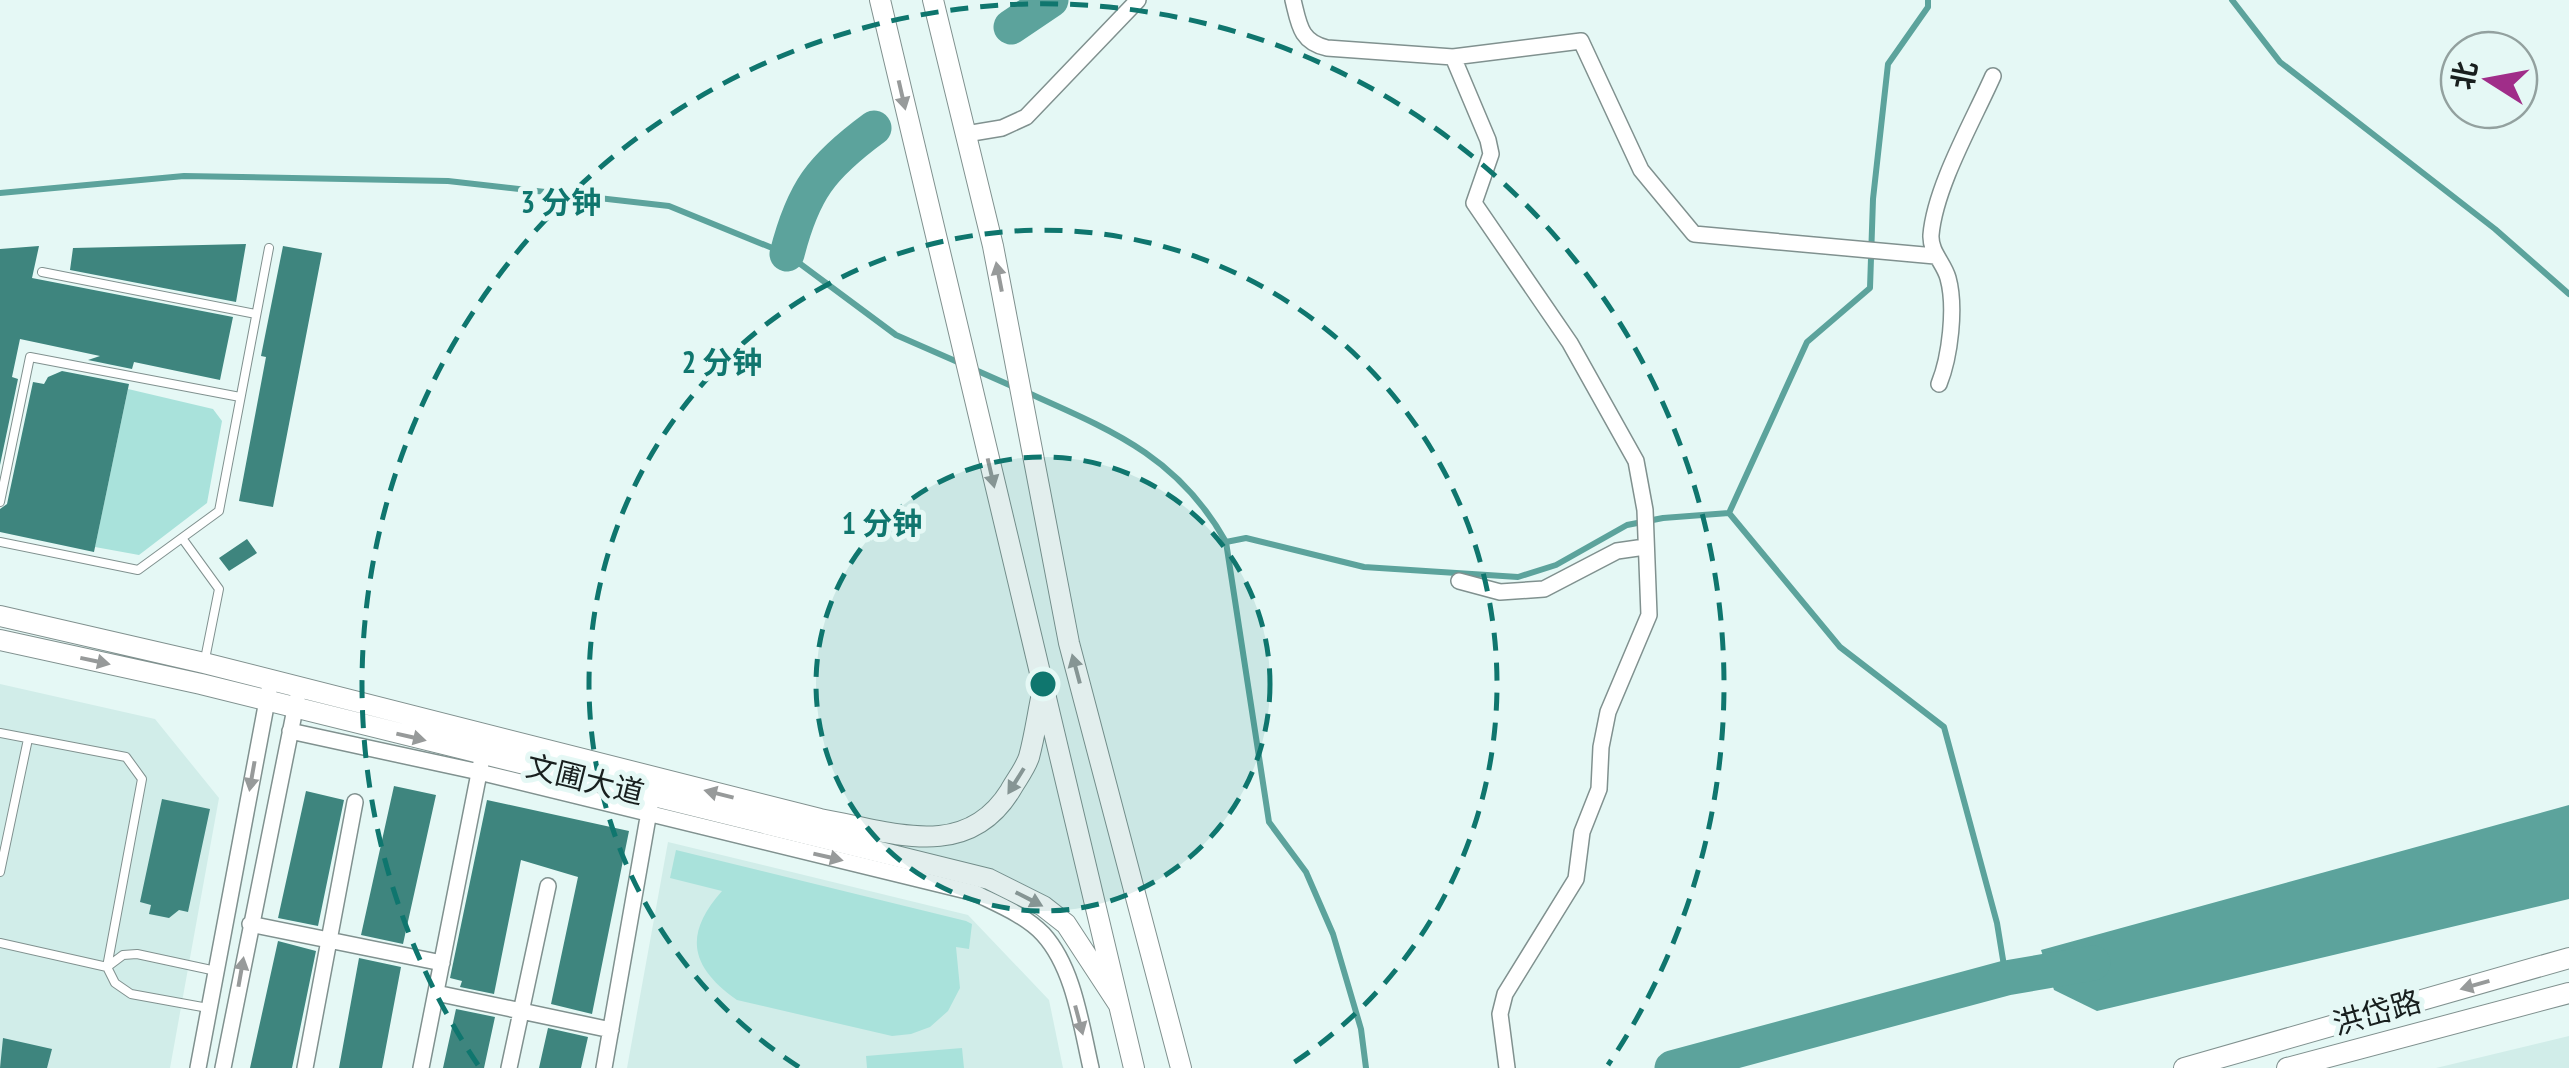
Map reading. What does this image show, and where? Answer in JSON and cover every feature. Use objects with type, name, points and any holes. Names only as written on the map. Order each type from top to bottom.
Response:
[{"type":"main road","points":[[880,0],[1134,1068]]},
{"type":"main road","points":[[933,0],[993,246],[1069,643],[1181,1068]]},
{"type":"main road","name":"文圃大道","points":[[0,616],[204,663],[268,691]]},
{"type":"main road","name":"文圃大道","points":[[0,640],[268,691],[650,796],[989,879],[1044,906],[1066,924],[1119,1004]]},
{"type":"main road","name":"文圃大道","points":[[297,699],[481,763],[650,796],[909,835],[952,837],[983,824],[1028,761],[1043,689]]},
{"type":"main road","name":"洪岱路","points":[[2184,1068],[2569,958]]},
{"type":"main road","points":[[2287,1068],[2569,993]]},
{"type":"street","points":[[966,134],[1002,128],[1026,116],[1138,0]]},
{"type":"street","points":[[1294,0],[1302,33],[1311,44],[1454,57],[1581,41],[1641,170],[1694,234],[1936,256]]},
{"type":"street","points":[[1454,57],[1490,154],[1474,203],[1570,342],[1636,462],[1644,510],[1650,615],[1608,712],[1601,747],[1600,789],[1582,832],[1576,879],[1505,994],[1500,1014],[1507,1068]]},
{"type":"street","points":[[1939,384],[1948,364],[1951,343],[1948,277],[1930,238],[1946,180],[1992,76]]},
{"type":"street","points":[[1459,581],[1500,592],[1544,590],[1617,551],[1645,542]]},
{"type":"street","points":[[198,1068],[268,691]]},
{"type":"street","points":[[224,1068],[297,699]]},
{"type":"street","points":[[290,731],[481,763],[422,1068]]},
{"type":"street","points":[[604,1068],[650,796],[974,893],[1008,910],[1042,932],[1062,960],[1090,1068]]},
{"type":"street","points":[[304,1068],[355,802]]},
{"type":"street","points":[[509,1068],[548,886]]},
{"type":"street","points":[[250,924],[442,964]]},
{"type":"street","points":[[436,993],[610,1030]]},
{"type":"lane","points":[[0,542],[138,570],[218,511],[269,248]]},
{"type":"lane","points":[[42,272],[256,314]]},
{"type":"lane","points":[[0,502],[30,357],[240,397]]},
{"type":"lane","points":[[182,538],[219,589],[204,663]]},
{"type":"lane","points":[[0,733],[126,757],[142,779],[107,967],[115,984],[130,994],[210,1009]]},
{"type":"lane","points":[[0,872],[28,738]]},
{"type":"lane","points":[[0,943],[107,967]]},
{"type":"lane","points":[[107,967],[123,954],[137,954],[216,971]]},
{"type":"shaded area","points":[[128,389],[213,409],[222,421],[207,503],[139,555],[95,547]]},
{"type":"shaded area","points":[[0,684],[155,719],[219,798],[170,1068],[0,1068]]},
{"type":"shaded area","points":[[2569,805],[2569,899],[2097,1011],[2054,990],[2041,950]]},
{"type":"shaded area","points":[[668,842],[968,915],[1049,1000],[1063,1068],[627,1068]]},
{"type":"shaded area","points":[[676,850],[972,924],[969,949],[956,947],[960,988],[948,1011],[930,1027],[892,1036],[737,1000],[709,975],[697,949],[702,921],[722,891],[670,878]]},
{"type":"shaded area","points":[[2569,1036],[2569,1068],[2436,1068]]},
{"type":"shaded area","points":[[962,1048],[964,1068],[867,1068],[866,1056]]},
{"type":"building","points":[[246,244],[236,302],[70,270],[73,248]]},
{"type":"building","points":[[39,246],[32,278],[233,317],[220,380],[134,362],[132,369],[88,360],[100,356],[20,339],[12,377],[18,379],[0,465],[0,249]]},
{"type":"building","points":[[283,246],[322,253],[273,507],[239,501]]},
{"type":"building","points":[[62,371],[129,384],[94,552],[0,532],[0,509],[7,504],[33,382],[44,384],[48,377]]},
{"type":"building","points":[[247,539],[257,553],[229,571],[219,558]]},
{"type":"building","points":[[394,786],[436,795],[403,944],[361,935]]},
{"type":"building","points":[[306,791],[344,800],[318,926],[278,918]]},
{"type":"building","points":[[162,799],[210,809],[188,912],[179,910],[169,918],[149,914],[151,905],[140,902]]},
{"type":"building","points":[[487,800],[629,831],[592,1014],[551,1004],[578,877],[521,860],[494,994],[460,987],[462,981],[450,978]]},
{"type":"building","points":[[278,941],[316,951],[292,1068],[250,1068]]},
{"type":"building","points":[[359,958],[401,967],[382,1068],[339,1068]]},
{"type":"building","points":[[456,1009],[495,1017],[484,1068],[443,1068]]},
{"type":"building","points":[[548,1028],[588,1037],[581,1068],[539,1068]]},
{"type":"building","points":[[3,1038],[52,1049],[47,1068],[0,1068]]},
{"type":"waterway","points":[[1011,27],[1051,0]]},
{"type":"waterway","points":[[1226,542],[1246,538],[1364,567],[1518,577],[1556,565],[1627,525],[1729,513],[1807,342],[1870,288],[1873,199],[1888,64],[1928,7],[1928,0]]},
{"type":"waterway","points":[[2232,0],[2280,62],[2495,229],[2569,294]]},
{"type":"waterway","points":[[787,254],[800,213],[817,182],[840,155],[874,128]]},
{"type":"waterway","points":[[0,193],[184,176],[448,181],[669,206],[787,254],[896,335],[960,363]]},
{"type":"waterway","points":[[971,368],[1014,387]]},
{"type":"waterway","points":[[1026,392],[1140,449],[1186,488],[1226,542],[1269,822],[1306,872],[1333,934],[1361,1029],[1366,1068]]},
{"type":"waterway","points":[[1729,513],[1840,647],[1944,727],[1997,923],[2006,978]]},
{"type":"waterway","points":[[1672,1068],[2006,978],[2093,963]]}]
